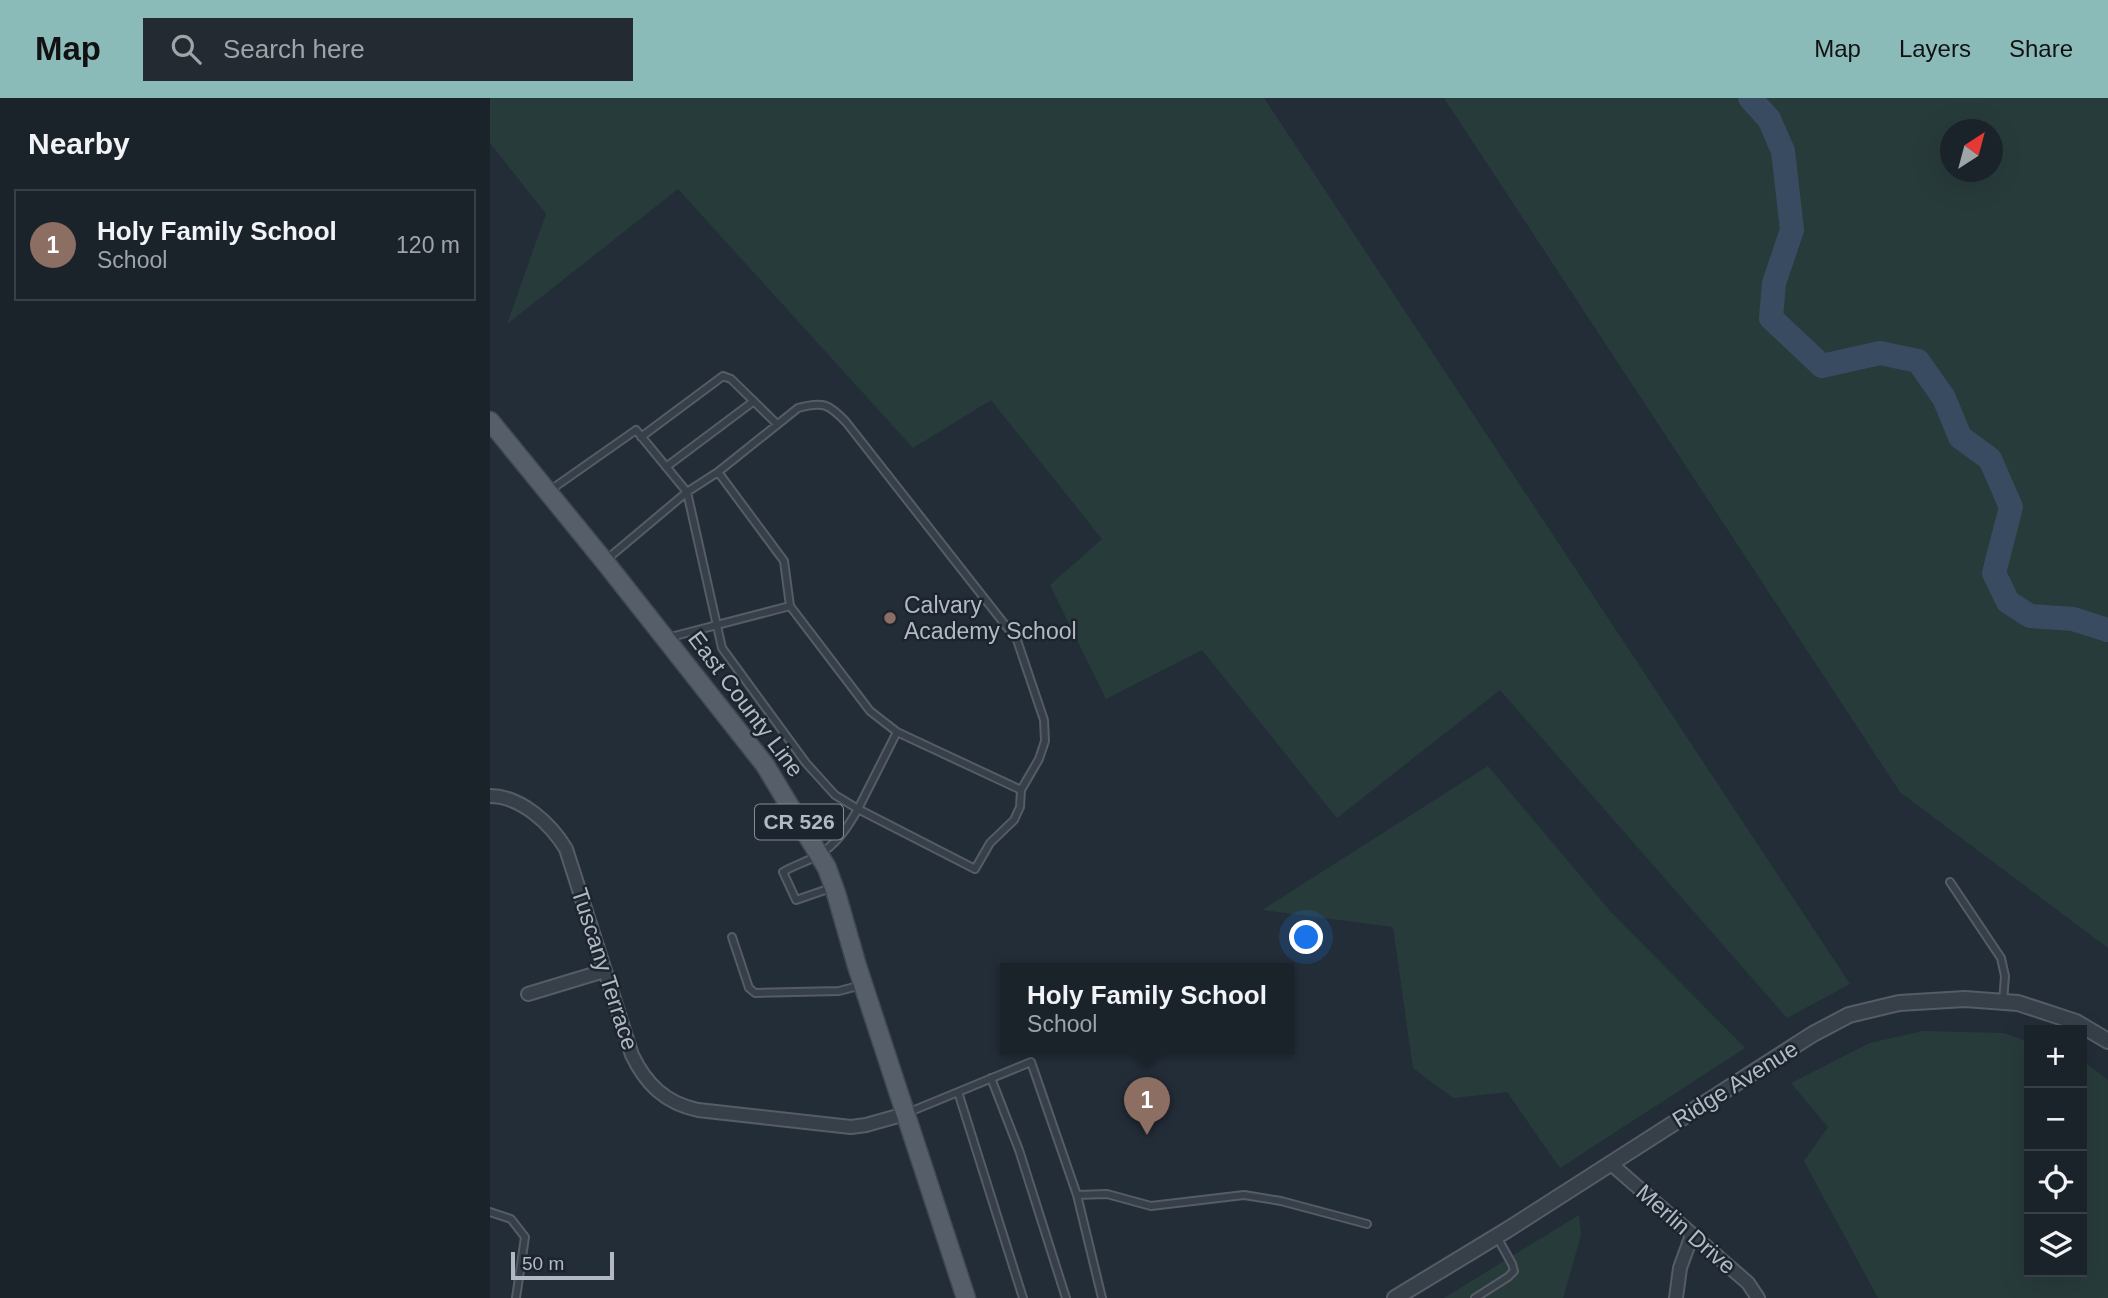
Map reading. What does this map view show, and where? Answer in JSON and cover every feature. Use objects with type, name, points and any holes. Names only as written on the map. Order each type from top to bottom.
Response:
[{"type":"main road","name":"East County Line","points":[[491,424],[605,562],[765,765],[819,855],[834,887],[862,984],[966,1298]]},
{"type":"street","name":"Tuscany Terrace","points":[[490,796],[513,802],[548,824],[566,849],[632,1055],[654,1089],[678,1104],[698,1110],[851,1127],[905,1114]]},
{"type":"street","points":[[528,994],[604,971]]},
{"type":"street","name":"Ridge Avenue","points":[[1397,1297],[1813,1034],[1849,1015],[1899,1003],[1965,999],[2018,1003],[2077,1022],[2108,1041]]},
{"type":"street","name":"Merlin Drive","points":[[1610,1163],[1748,1283],[1758,1298]]},
{"type":"street","points":[[1676,1298],[1680,1268],[1692,1235]]},
{"type":"lane","points":[[641,437],[723,376],[732,379],[777,424]]},
{"type":"lane","points":[[666,467],[754,401]]},
{"type":"lane","points":[[548,492],[636,430],[687,492],[722,648],[806,764],[835,795],[975,869],[990,843],[1014,820],[1020,807],[1021,790],[1039,759],[1045,741],[1044,720],[1017,640],[832,407],[814,403],[798,408],[687,492],[605,562]]},
{"type":"lane","points":[[718,471],[784,561],[790,606],[870,711],[897,732],[1021,790]]},
{"type":"lane","points":[[666,638],[790,606]]},
{"type":"lane","points":[[834,887],[796,900],[783,872],[797,863],[819,855],[846,831],[897,732]]},
{"type":"lane","points":[[1950,882],[2000,958],[2005,976],[2003,1002]]},
{"type":"lane","points":[[732,937],[748,988],[755,993],[839,991],[862,984]]},
{"type":"lane","points":[[905,1114],[1031,1062],[1077,1195],[1102,1298]]},
{"type":"lane","points":[[991,1078],[1019,1150],[1066,1298]]},
{"type":"lane","points":[[958,1091],[1023,1298]]},
{"type":"lane","points":[[1077,1195],[1107,1194],[1151,1206],[1244,1195],[1281,1201],[1367,1224]]},
{"type":"lane","points":[[490,1212],[511,1219],[525,1237],[516,1298]]},
{"type":"lane","points":[[1475,1298],[1514,1271],[1497,1236]]},
{"type":"shaded area","points":[[490,98],[1264,98],[1850,984],[1787,1018],[1500,690],[1337,818],[1202,650],[1106,699],[1050,585],[1102,539],[991,400],[913,448],[678,189],[507,324],[546,214],[490,143]]},
{"type":"shaded area","points":[[1444,98],[2108,98],[2108,948],[1900,792]]},
{"type":"shaded area","points":[[1488,766],[1610,911],[1745,1048],[1560,1168],[1507,1092],[1453,1098],[1413,1068],[1393,927],[1262,910]]},
{"type":"shaded area","points":[[1923,1031],[2003,1033],[2024,1040],[2024,1277],[2087,1277],[2087,1064],[2108,1080],[2108,1298],[1878,1298],[1804,1161],[1828,1127],[1791,1083],[1870,1043]]},
{"type":"shaded area","points":[[1579,1215],[1581,1235],[1563,1298],[1444,1298]]},
{"type":"waterway","points":[[1750,98],[1769,119],[1783,151],[1792,230],[1774,283],[1771,318],[1822,366],[1880,353],[1918,361],[1944,398],[1960,437],[1990,459],[2011,507],[1994,573],[2008,602],[2030,616],[2073,619],[2108,630]]},
{"type":"place","name":"Calvary Academy School","points":[[890,618]]},
{"type":"place","name":"Holy Family School","points":[[1147,1135]]}]
